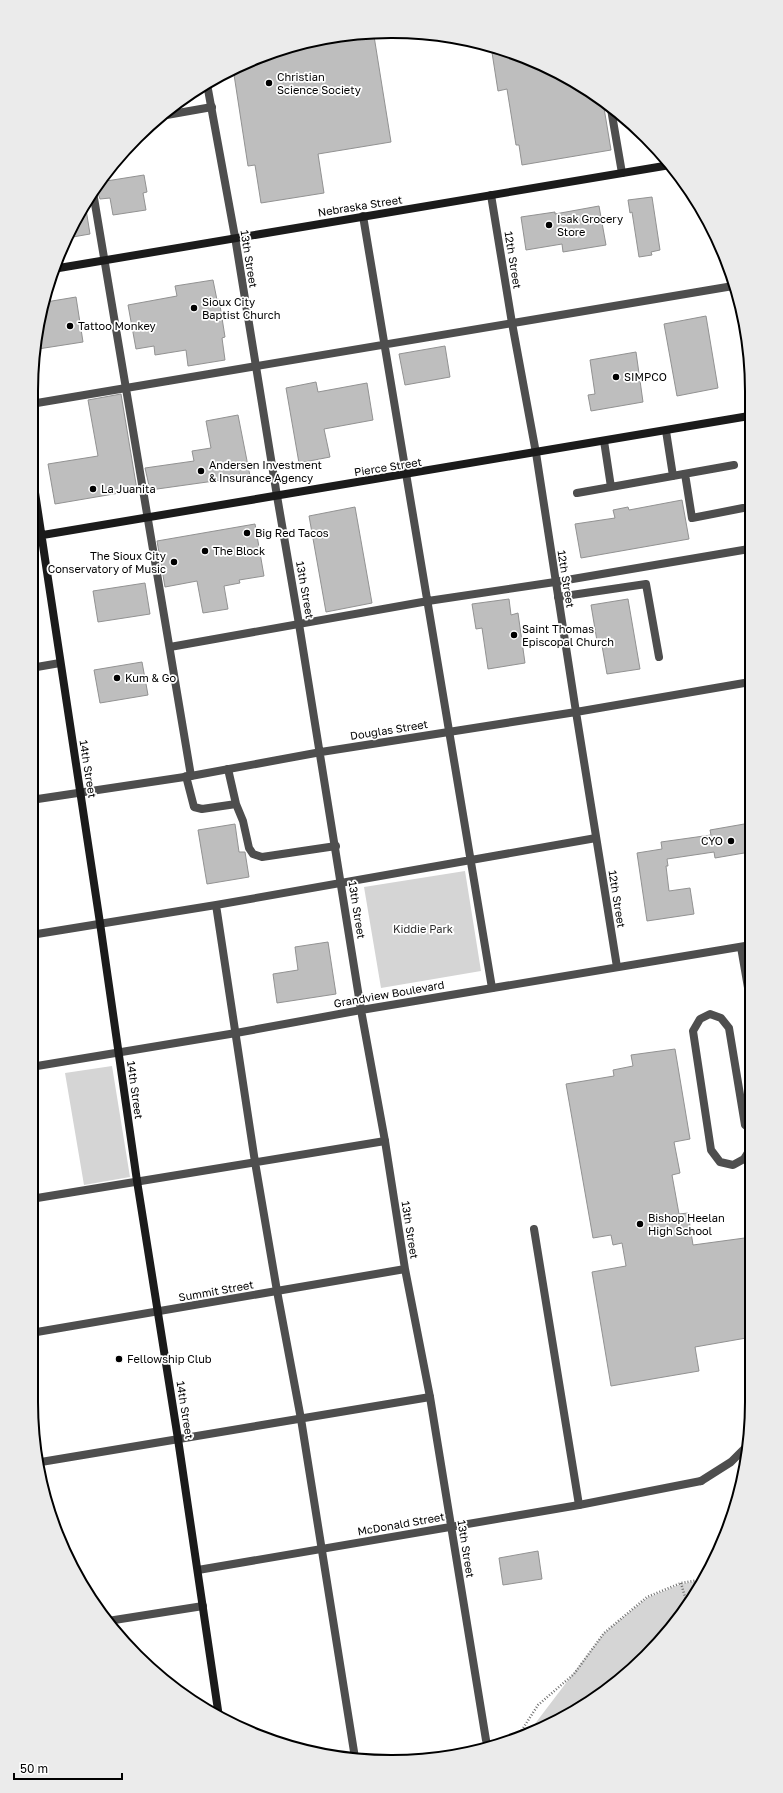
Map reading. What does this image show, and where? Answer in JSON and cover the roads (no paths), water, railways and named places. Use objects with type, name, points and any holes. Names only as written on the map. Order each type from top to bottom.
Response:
[{"type":"main road","name":"Nebraska Street","points":[[61,268],[235,237],[664,166]]},
{"type":"main road","name":"Pierce Street","points":[[38,537],[745,417]]},
{"type":"main road","name":"14th Street","points":[[38,511],[137,1181],[178,1439],[218,1710]]},
{"type":"street","name":"13th Street","points":[[208,89],[235,237],[255,366],[321,752],[361,1010],[385,1141],[405,1269],[430,1396],[486,1740]]},
{"type":"street","points":[[172,114],[212,107]]},
{"type":"street","points":[[612,115],[622,173]]},
{"type":"street","name":"12th Street","points":[[491,195],[512,323],[536,453],[555,582],[617,967]]},
{"type":"street","points":[[95,200],[149,517],[194,807],[202,809],[236,804]]},
{"type":"street","points":[[363,216],[492,988]]},
{"type":"street","points":[[38,403],[729,287]]},
{"type":"street","points":[[666,431],[673,476]]},
{"type":"street","points":[[604,441],[612,487]]},
{"type":"street","points":[[577,493],[734,465]]},
{"type":"street","points":[[685,474],[692,518],[743,508]]},
{"type":"street","points":[[170,647],[428,601],[555,582],[745,550]]},
{"type":"street","points":[[558,597],[646,584],[659,657]]},
{"type":"street","points":[[38,667],[60,663]]},
{"type":"street","name":"Douglas Street","points":[[38,799],[188,776],[321,752],[576,712],[745,683]]},
{"type":"street","points":[[228,769],[236,804],[243,821],[249,848],[253,854],[262,857],[336,846]]},
{"type":"street","points":[[38,934],[216,905],[596,838]]},
{"type":"street","points":[[216,905],[255,1162],[301,1419],[354,1753]]},
{"type":"street","name":"Grandview Boulevard","points":[[38,1067],[361,1010],[745,946]]},
{"type":"street","points":[[741,947],[745,970]]},
{"type":"street","points":[[745,1124],[729,1028],[721,1018],[710,1014],[700,1019],[693,1031],[711,1150],[720,1162],[733,1165],[745,1157]]},
{"type":"street","points":[[38,1198],[385,1141]]},
{"type":"street","points":[[534,1229],[579,1505]]},
{"type":"street","name":"Summit Street","points":[[38,1332],[405,1269]]},
{"type":"street","points":[[43,1462],[430,1396]]},
{"type":"street","name":"McDonald Street","points":[[198,1570],[579,1505],[701,1482],[731,1462],[741,1452]]},
{"type":"street","points":[[114,1620],[203,1606]]},
{"type":"place","name":"Christian Science Society","points":[[269,83]]},
{"type":"place","name":"Isak Grocery Store","points":[[549,225]]},
{"type":"place","name":"Sioux City Baptist Church","points":[[194,308]]},
{"type":"place","name":"Tattoo Monkey","points":[[70,326]]},
{"type":"place","name":"SIMPCO","points":[[616,377]]},
{"type":"place","name":"Andersen Investment & Insurance Agency","points":[[201,471]]},
{"type":"place","name":"La Juanita","points":[[93,489]]},
{"type":"place","name":"Big Red Tacos","points":[[247,533]]},
{"type":"place","name":"The Block","points":[[205,551]]},
{"type":"place","name":"The Sioux City Conservatory of Music","points":[[174,562]]},
{"type":"place","name":"Saint Thomas Episcopal Church","points":[[514,635]]},
{"type":"place","name":"Kum & Go","points":[[117,678]]},
{"type":"place","name":"CYO","points":[[731,841]]},
{"type":"place","name":"Bishop Heelan High School","points":[[640,1224]]},
{"type":"place","name":"Fellowship Club","points":[[119,1359]]},
{"type":"park label","name":"Kiddie Park","points":[[423,929]]}]
